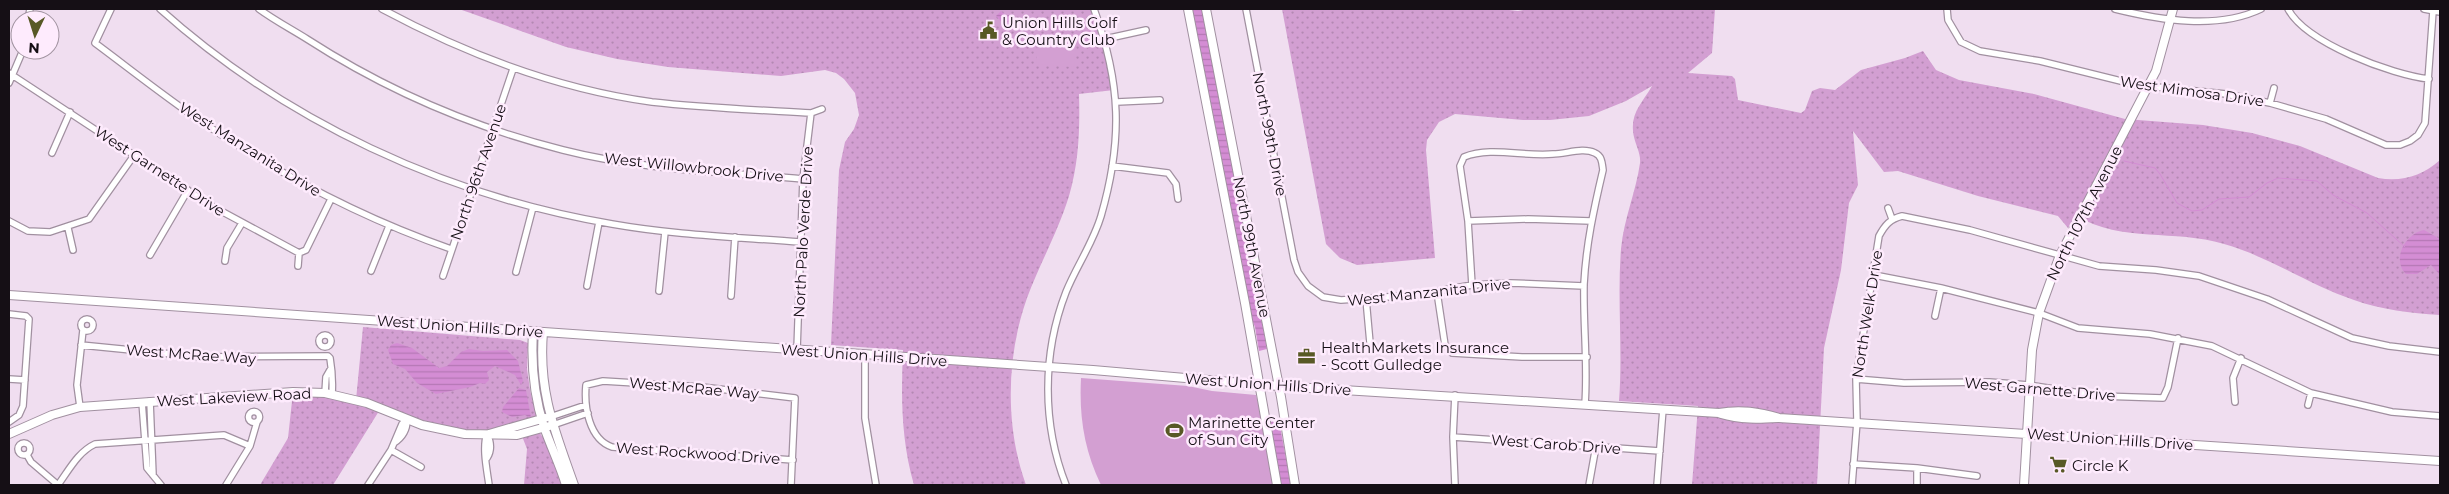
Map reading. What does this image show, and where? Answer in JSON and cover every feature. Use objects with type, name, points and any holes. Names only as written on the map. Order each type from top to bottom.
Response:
[{"type":"main road","name":"North 99th Avenue","points":[[1188,9],[1260,384],[1277,485]]},
{"type":"main road","name":"North 99th Avenue","points":[[1206,9],[1295,485]]},
{"type":"main road","name":"North 107th Avenue","points":[[2024,485],[2032,350],[2039,314],[2060,255],[2156,71],[2173,9]]},
{"type":"main road","name":"West Union Hills Drive","points":[[9,295],[865,354],[1278,386],[1455,395],[1663,409],[1719,413],[1735,418],[1856,422],[2440,461]]},
{"type":"main road","points":[[533,332],[532,369],[545,421],[566,485]]},
{"type":"main road","points":[[543,332],[545,421]]},
{"type":"main road","name":"West Lakeview Road","points":[[9,434],[52,415],[80,408],[292,392],[328,394],[367,403],[408,420],[445,431],[517,435],[545,421],[553,425]]},
{"type":"main road","points":[[553,425],[574,485]]},
{"type":"street","name":"West Manzanita Drive","points":[[111,9],[94,43],[201,122],[259,159],[331,199],[389,226],[451,249]]},
{"type":"street","points":[[160,9],[199,44],[289,105],[373,149],[472,190],[533,207],[599,222],[666,232],[800,242]]},
{"type":"street","name":"West Willowbrook Drive","points":[[259,9],[344,63],[446,113],[563,150],[608,159],[686,170],[803,179]]},
{"type":"street","points":[[382,9],[428,34],[513,69],[584,88],[652,102],[811,114],[822,109]]},
{"type":"street","points":[[1066,485],[1054,451],[1048,398],[1049,368],[1066,291],[1100,219],[1112,166],[1117,102],[1113,69],[1094,9]]},
{"type":"street","name":"North 99th Drive","points":[[1246,9],[1294,260]]},
{"type":"street","name":"West Mimosa Drive","points":[[1947,9],[1948,20],[1961,42],[1980,51],[2040,61],[2128,83],[2226,94],[2270,102],[2330,121],[2381,144],[2396,146],[2414,138],[2423,127],[2426,114],[2433,11]]},
{"type":"street","points":[[2115,9],[2142,15],[2200,21],[2231,18],[2261,9]]},
{"type":"street","points":[[2288,9],[2292,16],[2308,29],[2338,48],[2372,64],[2429,79]]},
{"type":"street","points":[[2424,9],[2440,12]]},
{"type":"street","points":[[1105,39],[1146,30]]},
{"type":"street","points":[[9,83],[17,60]]},
{"type":"street","name":"North 96th Avenue","points":[[443,276],[513,69]]},
{"type":"street","name":"West Garnette Drive","points":[[11,74],[188,190],[242,223],[299,253]]},
{"type":"street","points":[[2270,102],[2274,88]]},
{"type":"street","points":[[1117,102],[1160,100]]},
{"type":"street","points":[[52,153],[70,112]]},
{"type":"street","name":"North Palo Verde Drive","points":[[797,350],[803,179],[811,114]]},
{"type":"street","points":[[1472,285],[1468,221],[1460,166],[1464,157],[1477,152],[1551,155],[1587,151],[1597,154],[1602,160],[1603,170],[1591,221],[1584,286],[1587,356],[1585,404]]},
{"type":"street","points":[[9,221],[28,231],[50,232],[68,228],[89,219],[135,154]]},
{"type":"street","points":[[1112,166],[1168,173],[1176,184],[1178,199]]},
{"type":"street","points":[[150,256],[188,190]]},
{"type":"street","points":[[298,266],[299,253],[306,250],[331,199]]},
{"type":"street","points":[[516,272],[533,207]]},
{"type":"street","points":[[1888,208],[1892,219],[1902,216],[1915,217],[2018,242],[2099,266],[2156,270],[2199,276],[2267,299],[2352,338],[2389,346],[2440,352]]},
{"type":"street","points":[[1468,221],[1528,219],[1591,221]]},
{"type":"street","name":"North Welk Drive","points":[[1852,485],[1856,422],[1856,378],[1863,329],[1880,236],[1884,227],[1892,219]]},
{"type":"street","points":[[587,286],[599,222]]},
{"type":"street","points":[[225,261],[227,248],[242,223]]},
{"type":"street","points":[[370,271],[389,226]]},
{"type":"street","points":[[68,228],[73,250]]},
{"type":"street","points":[[659,291],[666,232]]},
{"type":"street","points":[[731,296],[735,237]]},
{"type":"street","name":"West Manzanita Drive","points":[[1294,260],[1301,277],[1318,294],[1335,300],[1437,292],[1472,285],[1511,283],[1584,286]]},
{"type":"street","points":[[1874,275],[1941,288],[2039,314],[2078,328],[2178,338],[2212,346],[2311,393],[2392,412],[2440,416]]},
{"type":"street","points":[[1935,316],[1941,288]]},
{"type":"street","points":[[1437,292],[1445,345],[1452,353],[1522,358],[1587,356]]},
{"type":"street","points":[[1366,299],[1370,343]]},
{"type":"street","points":[[9,314],[27,317],[23,406],[19,415],[9,422]]},
{"type":"street","points":[[80,408],[77,385],[83,330]]},
{"type":"street","name":"West Garnette Drive","points":[[1856,378],[1904,383],[1989,382],[2029,385],[2100,396],[2163,398],[2168,387],[2178,338]]},
{"type":"street","name":"West McRae Way","points":[[81,345],[202,357],[327,357]]},
{"type":"street","points":[[325,348],[330,370],[326,377],[328,394]]},
{"type":"street","points":[[865,354],[865,418],[876,485]]},
{"type":"street","points":[[2235,402],[2233,378],[2240,358]]},
{"type":"street","points":[[9,379],[25,380]]},
{"type":"street","name":"West McRae Way","points":[[586,405],[586,385],[603,381],[702,387],[795,398],[793,460]]},
{"type":"street","points":[[2308,405],[2311,393]]},
{"type":"street","points":[[1455,395],[1453,437],[1455,485]]},
{"type":"street","points":[[146,402],[152,440],[153,475]]},
{"type":"street","points":[[146,402],[144,440],[147,468],[161,485]]},
{"type":"street","points":[[586,405],[588,413]]},
{"type":"street","name":"West Lakeview Road","points":[[545,421],[586,405]]},
{"type":"street","points":[[1657,485],[1663,409]]},
{"type":"street","name":"West Lakeview Road","points":[[553,425],[588,413]]},
{"type":"street","name":"West Rockwood Drive","points":[[588,413],[594,434],[604,444],[612,447],[793,460]]},
{"type":"street","points":[[368,485],[394,443],[402,424],[408,420]]},
{"type":"street","points":[[226,485],[250,446],[257,422]]},
{"type":"street","points":[[488,434],[490,441],[490,453],[487,458],[489,485]]},
{"type":"street","points":[[27,455],[31,462],[58,485],[77,458],[88,447],[95,444],[224,435],[250,446]]},
{"type":"street","name":"West Carob Drive","points":[[1453,437],[1660,451]]},
{"type":"street","points":[[1589,485],[1596,446]]},
{"type":"street","points":[[390,450],[421,467]]},
{"type":"street","points":[[791,485],[793,460]]},
{"type":"street","points":[[1853,464],[1917,468],[1976,476]]},
{"type":"street","points":[[1916,485],[1917,468]]},
{"type":"shaded area","points":[[459,9],[1094,9],[1114,90],[1079,94],[1078,145],[1069,196],[1032,285],[1020,321],[1015,344],[1011,392],[1014,440],[1026,485],[914,485],[904,435],[903,350],[831,345],[839,170],[845,142],[854,129],[859,115],[855,93],[844,79],[836,73],[825,70],[781,76],[668,67],[617,59],[566,47]]},
{"type":"shaded area","points":[[1191,9],[1202,9],[1267,349],[1259,351],[1255,327],[1249,312]]},
{"type":"shaded area","points":[[1282,9],[1500,9],[1518,11],[1528,9],[1715,9],[1712,53],[1688,73],[1732,76],[1735,79],[1738,100],[1801,113],[1805,110],[1812,91],[1820,88],[1835,90],[1861,70],[1923,51],[1936,70],[1959,80],[2034,94],[2125,119],[2203,125],[2252,133],[2300,146],[2378,178],[2395,179],[2419,174],[2440,160],[2440,315],[2396,310],[2354,300],[2321,287],[2257,256],[2224,244],[2186,237],[2112,230],[2076,216],[2068,228],[2058,216],[1978,196],[1898,171],[1884,172],[1853,131],[1858,185],[1849,203],[1841,270],[1824,348],[1817,485],[1692,485],[1698,406],[1619,401],[1621,249],[1640,163],[1634,137],[1633,122],[1637,110],[1652,86],[1626,101],[1589,116],[1550,120],[1523,120],[1455,114],[1439,122],[1427,140],[1426,150],[1435,258],[1357,265],[1340,258],[1326,244]]},
{"type":"shaded area","points":[[1001,11],[1006,16],[1012,14],[1014,16],[1005,25],[996,16]]},
{"type":"shaded area","points":[[1038,37],[1076,40],[1074,67],[1036,64]]},
{"type":"shaded area","points":[[2424,230],[2440,239],[2440,275],[2431,265],[2417,274],[2406,274],[2402,268],[2400,254],[2406,241],[2417,232]]},
{"type":"shaded area","points":[[363,327],[520,340],[528,343],[527,369],[541,435],[556,451],[569,485],[524,485],[527,449],[522,436],[465,437],[442,434],[379,411],[333,485],[260,485],[288,438],[293,392],[356,400]]},
{"type":"shaded area","points":[[397,343],[412,348],[439,368],[447,366],[461,352],[469,349],[483,351],[507,350],[518,361],[523,381],[521,385],[515,375],[495,366],[487,372],[489,380],[485,384],[480,383],[436,394],[417,383],[405,369],[393,364],[388,350],[391,345]]},
{"type":"shaded area","name":"Marinette Center of Sun City","points":[[1081,378],[1188,386],[1212,391],[1256,395],[1264,426],[1273,485],[1101,485],[1090,459],[1084,433],[1081,406]]},
{"type":"shaded area","points":[[519,388],[526,390],[531,418],[525,415],[512,417],[502,412],[503,407]]},
{"type":"shaded area","points":[[1279,421],[1291,485],[1279,485],[1270,422]]},
{"type":"waterway","points":[[2124,161],[2155,168],[2177,203],[2192,211],[2202,210],[2219,199],[2249,197],[2267,183],[2278,178],[2317,181],[2333,195],[2367,213],[2405,247]]},
{"type":"place","name":"Union Hills Golf & Country Club","points":[[988,31]]},
{"type":"place","name":"HealthMarkets Insurance - Scott Gulledge","points":[[1307,356]]},
{"type":"place","name":"Marinette Center of Sun City","points":[[1174,431]]},
{"type":"place","name":"Circle K","points":[[2058,465]]}]
